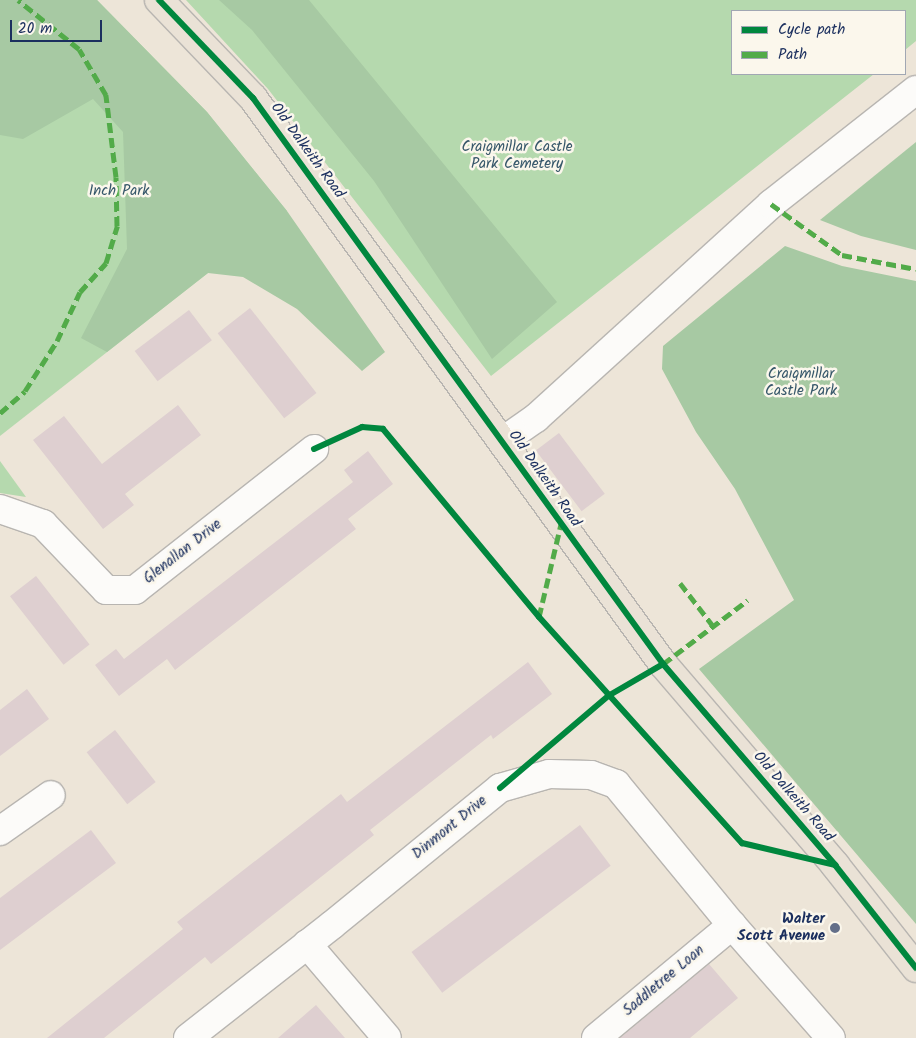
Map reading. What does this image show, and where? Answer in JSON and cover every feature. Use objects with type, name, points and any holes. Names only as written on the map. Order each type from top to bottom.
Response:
[{"type":"main road","name":"Old Dalkeith Road","points":[[158,0],[253,98],[663,664],[835,865],[916,968]]},
{"type":"street","points":[[503,441],[536,418],[771,204],[916,90]]},
{"type":"street","name":"Glenallan Drive","points":[[0,509],[43,524],[106,590],[135,590],[314,449]]},
{"type":"street","name":"Dinmont Drive","points":[[188,1038],[500,788],[549,774],[591,775],[616,784],[732,925],[831,1038]]},
{"type":"street","points":[[0,831],[50,793]]},
{"type":"street","name":"Saddletree Loan","points":[[596,1038],[732,925]]},
{"type":"street","points":[[307,944],[388,1038]]},
{"type":"green space","name":"Inch Park","points":[[0,0],[97,0],[207,112],[287,211],[0,436]]},
{"type":"green space","points":[[0,0],[97,0],[207,112],[287,211],[385,352],[362,371],[297,309],[243,277],[208,273],[107,352],[81,338],[127,249],[123,132],[93,99],[23,139],[0,135]]},
{"type":"green space","name":"Craigmillar Castle Park Cemetery","points":[[186,0],[916,0],[916,41],[906,49],[906,10],[731,10],[731,75],[873,75],[491,376],[268,89]]},
{"type":"green space","points":[[219,0],[309,0],[557,302],[492,359],[374,181],[252,30]]},
{"type":"green space","points":[[916,142],[916,250],[861,236],[820,220]]},
{"type":"green space","name":"Craigmillar Castle Park","points":[[785,246],[842,266],[916,281],[916,924],[699,669],[794,600],[735,489],[696,432],[662,369],[663,346]]},
{"type":"green space","points":[[0,461],[26,497],[0,493]]},
{"type":"building","points":[[250,308],[316,393],[284,418],[218,333]]},
{"type":"building","points":[[189,310],[212,340],[158,381],[135,351]]},
{"type":"building","points":[[178,405],[201,435],[125,494],[134,505],[103,529],[33,440],[64,416],[102,464]]},
{"type":"building","points":[[559,433],[605,494],[582,511],[536,450]]},
{"type":"building","points":[[368,451],[393,484],[348,519],[356,529],[175,670],[167,659],[119,696],[95,665],[116,649],[124,659],[353,482],[344,470]]},
{"type":"building","points":[[36,576],[90,645],[64,665],[10,596]]},
{"type":"building","points":[[528,662],[552,694],[493,739],[491,735],[370,830],[374,835],[211,964],[205,957],[104,1038],[47,1038],[183,929],[177,922],[341,794],[347,802]]},
{"type":"building","points":[[27,689],[49,719],[0,756],[0,710]]},
{"type":"building","points":[[115,730],[156,782],[127,804],[87,752]]},
{"type":"building","points":[[580,825],[611,866],[442,993],[411,952]]},
{"type":"building","points":[[91,830],[116,863],[0,950],[0,898]]},
{"type":"building","points":[[709,964],[738,998],[690,1038],[620,1038]]},
{"type":"building","points":[[316,1005],[345,1038],[278,1038]]},
{"type":"marked path","points":[[0,413],[25,391],[57,341],[80,292],[106,263],[117,226],[116,177],[106,95],[79,49],[18,0]]},
{"type":"marked path","points":[[771,204],[842,255],[916,269]]},
{"type":"marked path","points":[[539,617],[561,524]]},
{"type":"marked path","points":[[680,583],[713,626]]},
{"type":"marked path","points":[[663,664],[748,600]]},
{"type":"cycle path","points":[[159,0],[253,98],[663,664],[835,865],[916,968]]},
{"type":"cycle path","points":[[314,449],[362,427],[383,429],[539,617],[742,843],[835,865]]},
{"type":"cycle path","points":[[500,788],[608,696],[663,664]]},
{"type":"place","name":"Walter Scott Avenue","points":[[835,928]]}]
